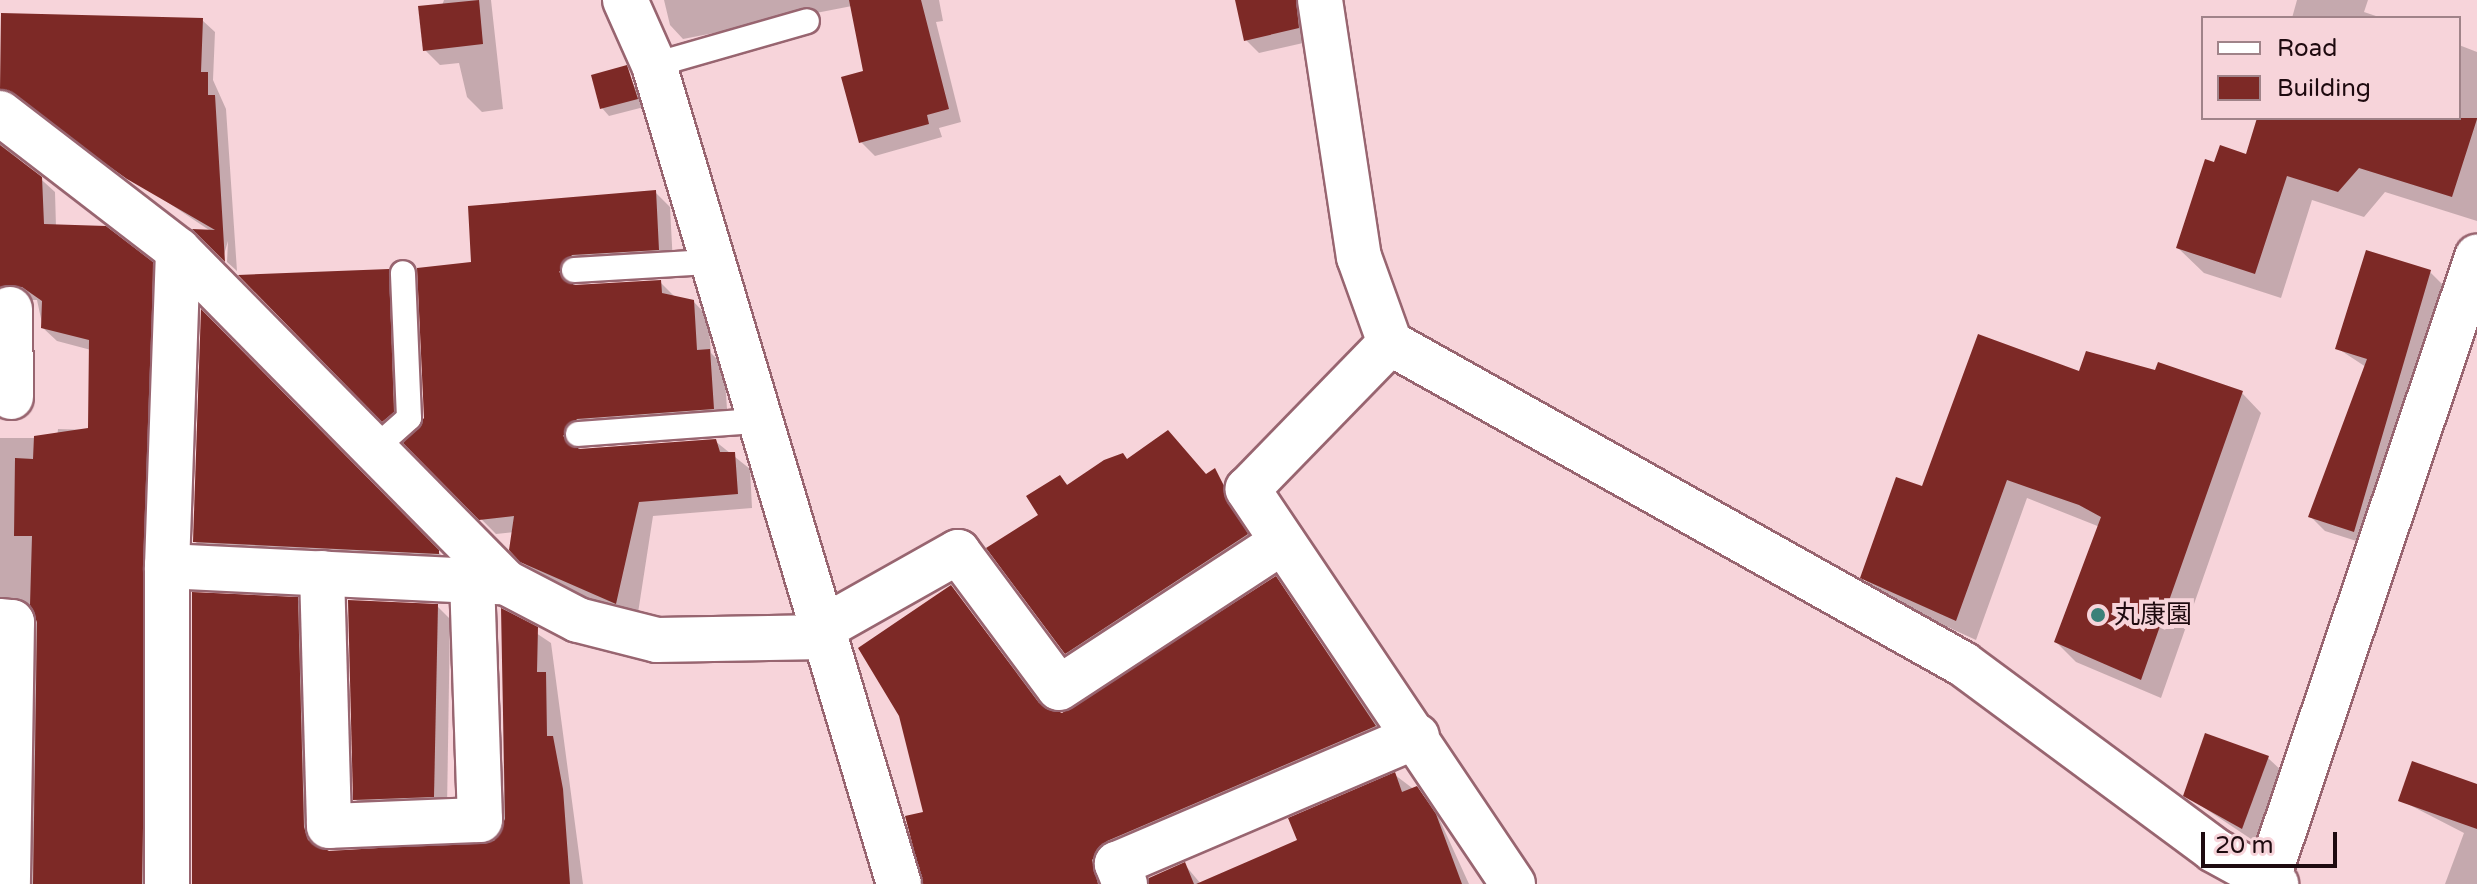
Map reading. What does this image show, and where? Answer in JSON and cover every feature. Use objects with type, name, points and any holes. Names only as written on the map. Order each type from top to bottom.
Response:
[{"type":"street","points":[[625,0],[654,65],[709,262],[899,884]]},
{"type":"street","points":[[1320,0],[1359,257],[1390,343],[1963,664],[2214,850],[2270,882],[2477,257]]},
{"type":"street","points":[[0,113],[178,250],[373,450],[489,581],[480,820],[329,826],[322,573]]},
{"type":"street","points":[[167,884],[167,566],[178,250]]},
{"type":"street","points":[[7,326],[11,397]]},
{"type":"street","points":[[1390,343],[1248,489],[1417,736],[1513,884]]},
{"type":"street","points":[[167,566],[489,581],[578,620],[657,640],[824,632],[958,552],[1059,688],[1282,542]]},
{"type":"street","points":[[0,621],[12,622],[8,884]]},
{"type":"street","points":[[1125,884],[1117,864],[1417,736]]},
{"type":"lane","points":[[654,65],[807,21]]},
{"type":"lane","points":[[574,270],[709,262]]},
{"type":"lane","points":[[373,450],[409,418],[403,273]]},
{"type":"lane","points":[[578,434],[757,421]]},
{"type":"building","points":[[479,0],[483,44],[423,51],[418,6]]},
{"type":"building","points":[[849,0],[921,0],[949,109],[927,115],[929,124],[859,143],[841,77],[863,71]]},
{"type":"building","points":[[1235,0],[1296,0],[1299,28],[1244,41]]},
{"type":"building","points":[[1,13],[203,18],[201,72],[208,72],[208,95],[215,95],[225,262],[192,229],[215,230],[127,179],[0,89]]},
{"type":"building","points":[[627,65],[638,99],[600,109],[591,75]]},
{"type":"building","points":[[2477,118],[2452,197],[2359,168],[2338,192],[2287,176],[2255,274],[2176,248],[2205,159],[2214,162],[2220,145],[2246,154],[2256,120]]},
{"type":"building","points":[[0,145],[42,177],[44,224],[106,226],[153,262],[142,884],[33,884],[37,622],[30,605],[32,536],[14,536],[15,458],[33,459],[34,436],[88,428],[89,340],[41,328],[42,301],[22,287],[0,287]]},
{"type":"building","points":[[656,190],[659,250],[572,255],[559,272],[574,285],[661,280],[662,293],[694,300],[697,350],[710,349],[714,409],[577,419],[563,436],[579,449],[716,439],[720,452],[735,452],[738,494],[639,502],[616,604],[520,562],[509,550],[514,516],[479,520],[403,443],[424,418],[417,268],[471,262],[468,206]]},
{"type":"building","points":[[2366,250],[2431,270],[2354,532],[2308,517],[2367,359],[2335,349]]},
{"type":"building","points":[[389,269],[394,412],[382,422],[238,275]]},
{"type":"building","points":[[201,309],[439,550],[439,554],[193,542]]},
{"type":"building","points":[[1978,334],[2079,371],[2086,351],[2155,370],[2158,362],[2243,391],[2141,680],[2054,642],[2101,517],[2079,505],[2007,480],[1956,621],[1860,578],[1896,477],[1922,486]]},
{"type":"building","points":[[1168,430],[1206,474],[1215,468],[1248,534],[1065,654],[986,548],[1038,515],[1026,496],[1060,475],[1067,485],[1104,460],[1123,453],[1127,459]]},
{"type":"building","points":[[1276,576],[1376,726],[1107,841],[1092,860],[1098,884],[923,884],[905,816],[923,812],[899,716],[858,648],[951,585],[1039,703],[1062,713]]},
{"type":"building","points":[[192,592],[298,597],[304,827],[308,840],[329,851],[494,841],[505,819],[501,608],[538,627],[537,672],[546,672],[547,736],[553,736],[563,789],[570,884],[192,884]]},
{"type":"building","points":[[348,600],[438,604],[434,797],[353,800]]},
{"type":"building","points":[[2205,733],[2269,756],[2242,829],[2183,796]]},
{"type":"building","points":[[2412,761],[2477,784],[2477,829],[2398,801]]},
{"type":"building","points":[[1395,772],[1402,792],[1417,786],[1436,814],[1462,884],[1196,884],[1297,840],[1288,818]]},
{"type":"building","points":[[1185,862],[1194,884],[1149,884],[1149,878]]},
{"type":"place","name":"丸康園","points":[[2098,615]]}]
